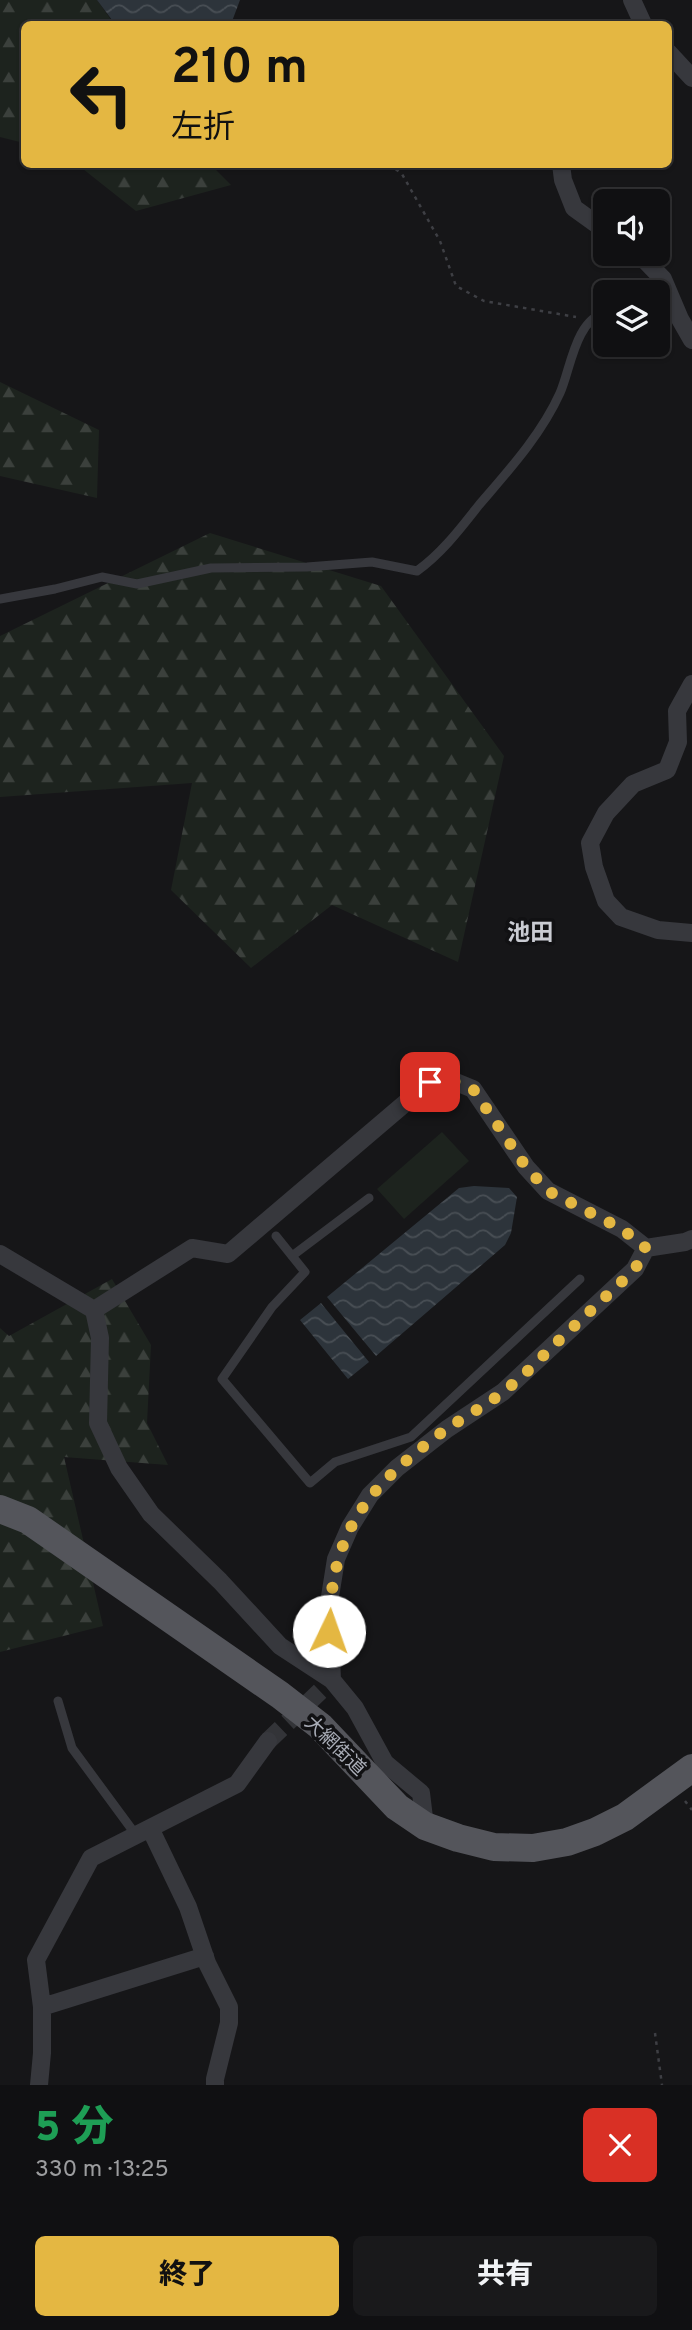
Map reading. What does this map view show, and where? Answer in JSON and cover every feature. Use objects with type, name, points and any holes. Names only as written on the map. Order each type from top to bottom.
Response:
[{"type":"main road","name":"大網街道","points":[[0,1509],[28,1520],[281,1695],[320,1726],[397,1807],[425,1826],[494,1847],[533,1848],[567,1842],[625,1817],[692,1768]]},
{"type":"street","points":[[632,0],[642,21]]},
{"type":"street","points":[[672,56],[692,78]]},
{"type":"street","points":[[562,168],[563,180],[574,208],[593,222]]},
{"type":"street","points":[[651,266],[663,280]]},
{"type":"street","points":[[670,305],[692,340]]},
{"type":"street","points":[[692,684],[677,711],[678,743],[667,770],[633,784],[606,813],[590,843],[594,867],[606,901],[621,918],[658,930],[692,933]]},
{"type":"street","points":[[94,1310],[192,1248],[228,1254],[430,1082],[451,1080],[473,1089],[526,1167],[548,1191],[622,1229],[646,1248],[692,1239]]},
{"type":"street","points":[[332,1680],[329,1603],[337,1559],[350,1527],[370,1495],[397,1468],[447,1429],[503,1392],[635,1269],[646,1248]]},
{"type":"street","points":[[0,1254],[94,1310],[100,1338],[99,1423],[119,1468],[151,1514],[220,1581],[280,1646],[332,1680],[355,1708],[384,1763],[421,1793],[425,1826]]},
{"type":"street","points":[[39,2085],[42,2007],[36,1960],[91,1858],[237,1784],[268,1741]]},
{"type":"street","points":[[143,1831],[188,1907],[205,1956],[229,2007],[229,2023],[215,2085]]},
{"type":"street","points":[[42,2007],[205,1956]]},
{"type":"lane","points":[[0,599],[102,577],[137,584],[211,568],[307,567],[372,562],[417,570],[436,557],[522,456],[560,394],[583,331],[593,320]]},
{"type":"lane","points":[[292,1256],[369,1198]]},
{"type":"lane","points":[[276,1237],[305,1272],[272,1307],[222,1379],[310,1483],[335,1462],[411,1437],[580,1279]]},
{"type":"lane","points":[[436,1413],[447,1429]]},
{"type":"lane","points":[[58,1701],[72,1748],[143,1831]]},
{"type":"path","points":[[395,168],[402,173],[439,241],[456,286],[484,301],[593,320]]},
{"type":"path","points":[[655,2034],[662,2085]]},
{"type":"green space","points":[[0,0],[97,0],[112,21],[21,21],[21,142],[0,137]]},
{"type":"green space","points":[[82,168],[214,168],[231,185],[136,211]]},
{"type":"green space","points":[[0,382],[99,430],[97,498],[0,476]]},
{"type":"green space","points":[[210,533],[381,586],[504,756],[458,962],[332,905],[251,968],[171,890],[192,783],[0,797],[0,636]]},
{"type":"green space","points":[[442,1132],[469,1161],[404,1219],[377,1189]]},
{"type":"green space","points":[[112,1279],[151,1345],[147,1423],[168,1465],[64,1457],[103,1626],[0,1652],[0,1328],[9,1336]]},
{"type":"water","points":[[97,0],[240,0],[232,21],[113,21]]},
{"type":"water","points":[[459,1188],[509,1188],[517,1197],[511,1233],[505,1245],[376,1356],[327,1297]]},
{"type":"water","points":[[321,1303],[369,1362],[348,1379],[300,1320]]},
{"type":"tunnel","points":[[268,1741],[332,1680]]},
{"type":"district","name":"池田","points":[[530,932]]},
{"type":"route","points":[[329,1631],[329,1603],[337,1559],[350,1527],[370,1495],[397,1468],[447,1429],[503,1392],[635,1269],[646,1248],[622,1229],[548,1191],[526,1167],[473,1089],[451,1080],[430,1082]]}]
